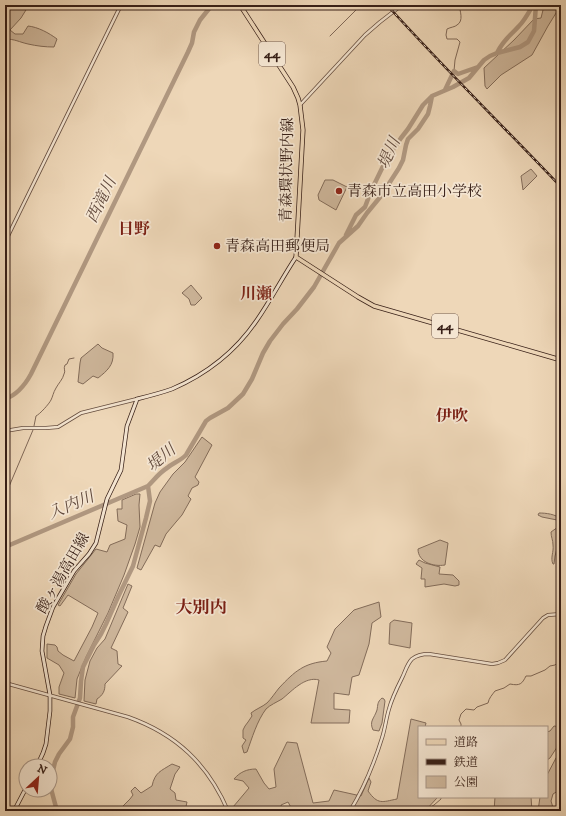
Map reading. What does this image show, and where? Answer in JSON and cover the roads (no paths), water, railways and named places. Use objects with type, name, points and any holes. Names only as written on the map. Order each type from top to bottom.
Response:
[{"type":"main road","name":"青森環状野内線","points":[[240,5],[290,82],[300,105],[303,130],[296,257]]},
{"type":"main road","name":"44","points":[[296,257],[374,306],[561,360]]},
{"type":"main road","points":[[137,399],[184,384],[221,360],[258,320],[296,257]]},
{"type":"main road","name":"酸ヶ湯高田線","points":[[41,758],[46,744],[50,710],[50,695],[42,651],[43,636],[54,607],[74,571],[89,554],[96,543],[107,499],[121,470],[127,426],[137,399]]},
{"type":"main road","points":[[14,811],[21,798]]},
{"type":"street","points":[[5,242],[121,5]]},
{"type":"street","points":[[300,105],[365,36],[402,5]]},
{"type":"street","points":[[5,431],[23,428],[58,427],[81,413],[137,399]]},
{"type":"street","points":[[350,811],[362,790],[381,741],[393,696],[412,659],[422,654],[429,654],[487,664],[498,663],[505,660],[543,618],[548,615],[561,614]]},
{"type":"street","points":[[5,683],[119,714],[142,722],[162,732],[179,744],[193,757],[217,788],[228,811]]},
{"type":"waterway","name":"西滝川","points":[[5,399],[20,389],[31,374],[188,52],[192,43],[194,32],[200,20],[212,5]]},
{"type":"waterway","points":[[330,36],[361,5]]},
{"type":"waterway","points":[[454,71],[455,60],[460,42],[457,39],[447,39],[446,35],[447,29],[456,26],[460,21],[461,16],[459,5]]},
{"type":"waterway","name":"堤川","points":[[497,53],[504,41],[527,16],[533,5]]},
{"type":"waterway","name":"堤川","points":[[346,235],[356,215],[365,207],[386,160],[423,105],[432,96],[469,78],[484,60],[490,56],[520,47],[528,42],[534,31],[536,5]]},
{"type":"waterway","points":[[445,90],[454,71],[458,74],[478,67]]},
{"type":"waterway","name":"堤川","points":[[57,758],[70,739],[73,727],[73,717],[80,698],[83,667],[106,624],[133,566],[150,501],[148,486],[169,466],[186,455],[206,421],[228,408],[243,394],[252,379],[270,341],[314,287],[339,243],[358,226],[381,196],[399,168],[403,160],[408,139],[418,129],[428,114],[432,96]]},
{"type":"waterway","points":[[34,426],[36,416],[50,402],[55,390],[63,378],[65,373],[65,365],[69,359],[74,358]]},
{"type":"waterway","points":[[5,496],[33,430]]},
{"type":"waterway","name":"入内川","points":[[5,547],[148,486]]},
{"type":"waterway","points":[[461,726],[459,720],[461,714],[466,709],[474,710],[477,707],[488,703],[495,691],[510,684],[520,684],[526,676],[531,676],[545,670],[550,666],[555,665],[561,659]]},
{"type":"waterway","name":"堤川","points":[[54,798],[57,811]]},
{"type":"waterway","points":[[427,811],[441,798]]},
{"type":"railway","points":[[387,5],[451,74],[561,187]]},
{"type":"place","name":"青森市立高田小学校","points":[[339,191]]},
{"type":"place","name":"青森高田郵便局","points":[[217,246]]},
{"type":"district","name":"日野","points":[[134,229]]},
{"type":"district","name":"川瀬","points":[[256,294]]},
{"type":"district","name":"伊吹","points":[[452,416]]},
{"type":"district","name":"大別内","points":[[201,608]]}]
